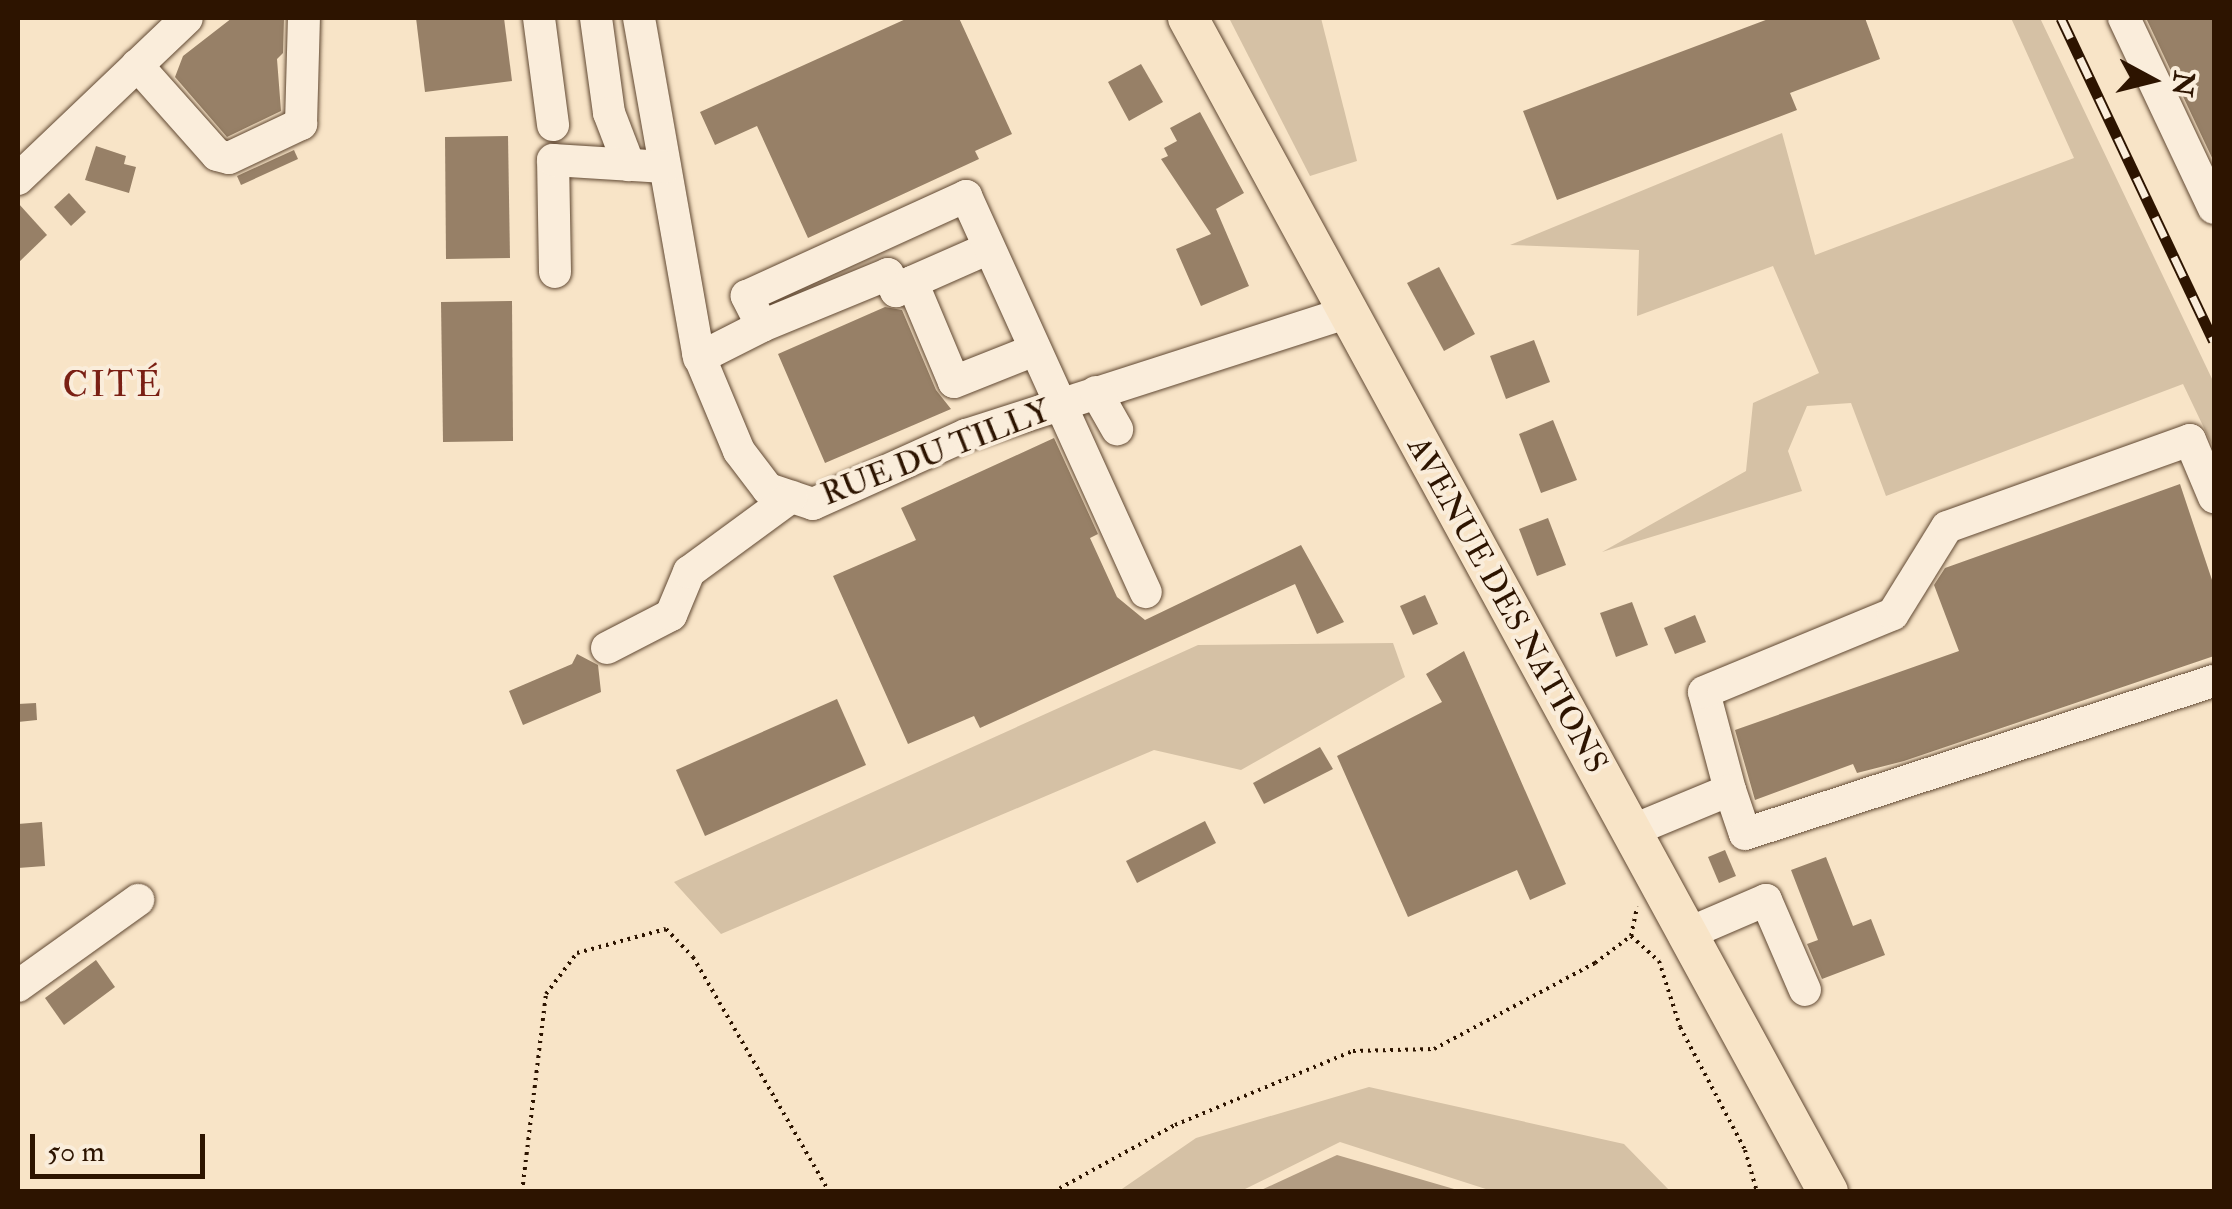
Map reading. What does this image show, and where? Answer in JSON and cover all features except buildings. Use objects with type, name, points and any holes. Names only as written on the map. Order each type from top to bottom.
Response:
[{"type":"main road","name":"AVENUE DES NATIONS","points":[[1188,18],[1828,1192]]},
{"type":"street","points":[[18,179],[186,18]]},
{"type":"street","points":[[137,65],[217,155],[228,158],[301,124],[304,18]]},
{"type":"street","points":[[538,18],[554,124]]},
{"type":"street","points":[[596,18],[610,113],[629,164]]},
{"type":"street","name":"RUE DU TILLY","points":[[639,18],[699,358],[739,451],[768,489],[812,504],[966,435],[1347,313]]},
{"type":"street","points":[[2124,18],[2214,208]]},
{"type":"street","points":[[555,272],[553,160],[665,167]]},
{"type":"street","points":[[762,326],[748,296],[966,196],[1146,592]]},
{"type":"street","points":[[699,358],[762,326],[888,274],[896,291],[989,248]]},
{"type":"street","points":[[912,282],[954,382],[1035,350]]},
{"type":"street","points":[[1096,392],[1116,429]]},
{"type":"street","points":[[2214,497],[2190,440],[1947,527],[1892,614],[1704,692],[1744,834],[2214,681]]},
{"type":"street","points":[[607,648],[671,615],[689,572],[792,497]]},
{"type":"street","points":[[1631,832],[1730,790]]},
{"type":"street","points":[[18,986],[138,900]]},
{"type":"street","points":[[1687,934],[1766,900],[1805,990]]},
{"type":"path","points":[[1053,1192],[1175,1126],[1353,1050],[1434,1049],[1595,963],[1631,936],[1640,891],[1658,882]]},
{"type":"path","points":[[522,1192],[546,994],[577,953],[666,929],[693,957],[829,1192]]},
{"type":"path","points":[[1631,936],[1659,961],[1680,1028],[1745,1150],[1757,1192]]},
{"type":"shaded area","points":[[1229,18],[1321,18],[1357,161],[1310,176]]},
{"type":"shaded area","points":[[2011,18],[2040,18],[2214,383],[2214,449],[2183,384],[1886,496],[1851,403],[1807,406],[1788,451],[1802,491],[1602,552],[1746,471],[1753,403],[1819,373],[1773,266],[1637,316],[1639,250],[1510,245],[1782,133],[1815,255],[2074,158]]},
{"type":"shaded area","points":[[1393,643],[1405,677],[1241,770],[1154,750],[721,934],[674,882],[1198,645]]},
{"type":"shaded area","points":[[1369,1087],[1624,1144],[1670,1191],[1492,1191],[1340,1142],[1241,1191],[1119,1191],[1196,1138]]},
{"type":"shaded area","points":[[1337,1155],[1461,1191],[1259,1191]]},
{"type":"railway","points":[[2061,18],[2214,341]]},
{"type":"district","name":"CITÉ","points":[[113,385]]}]
